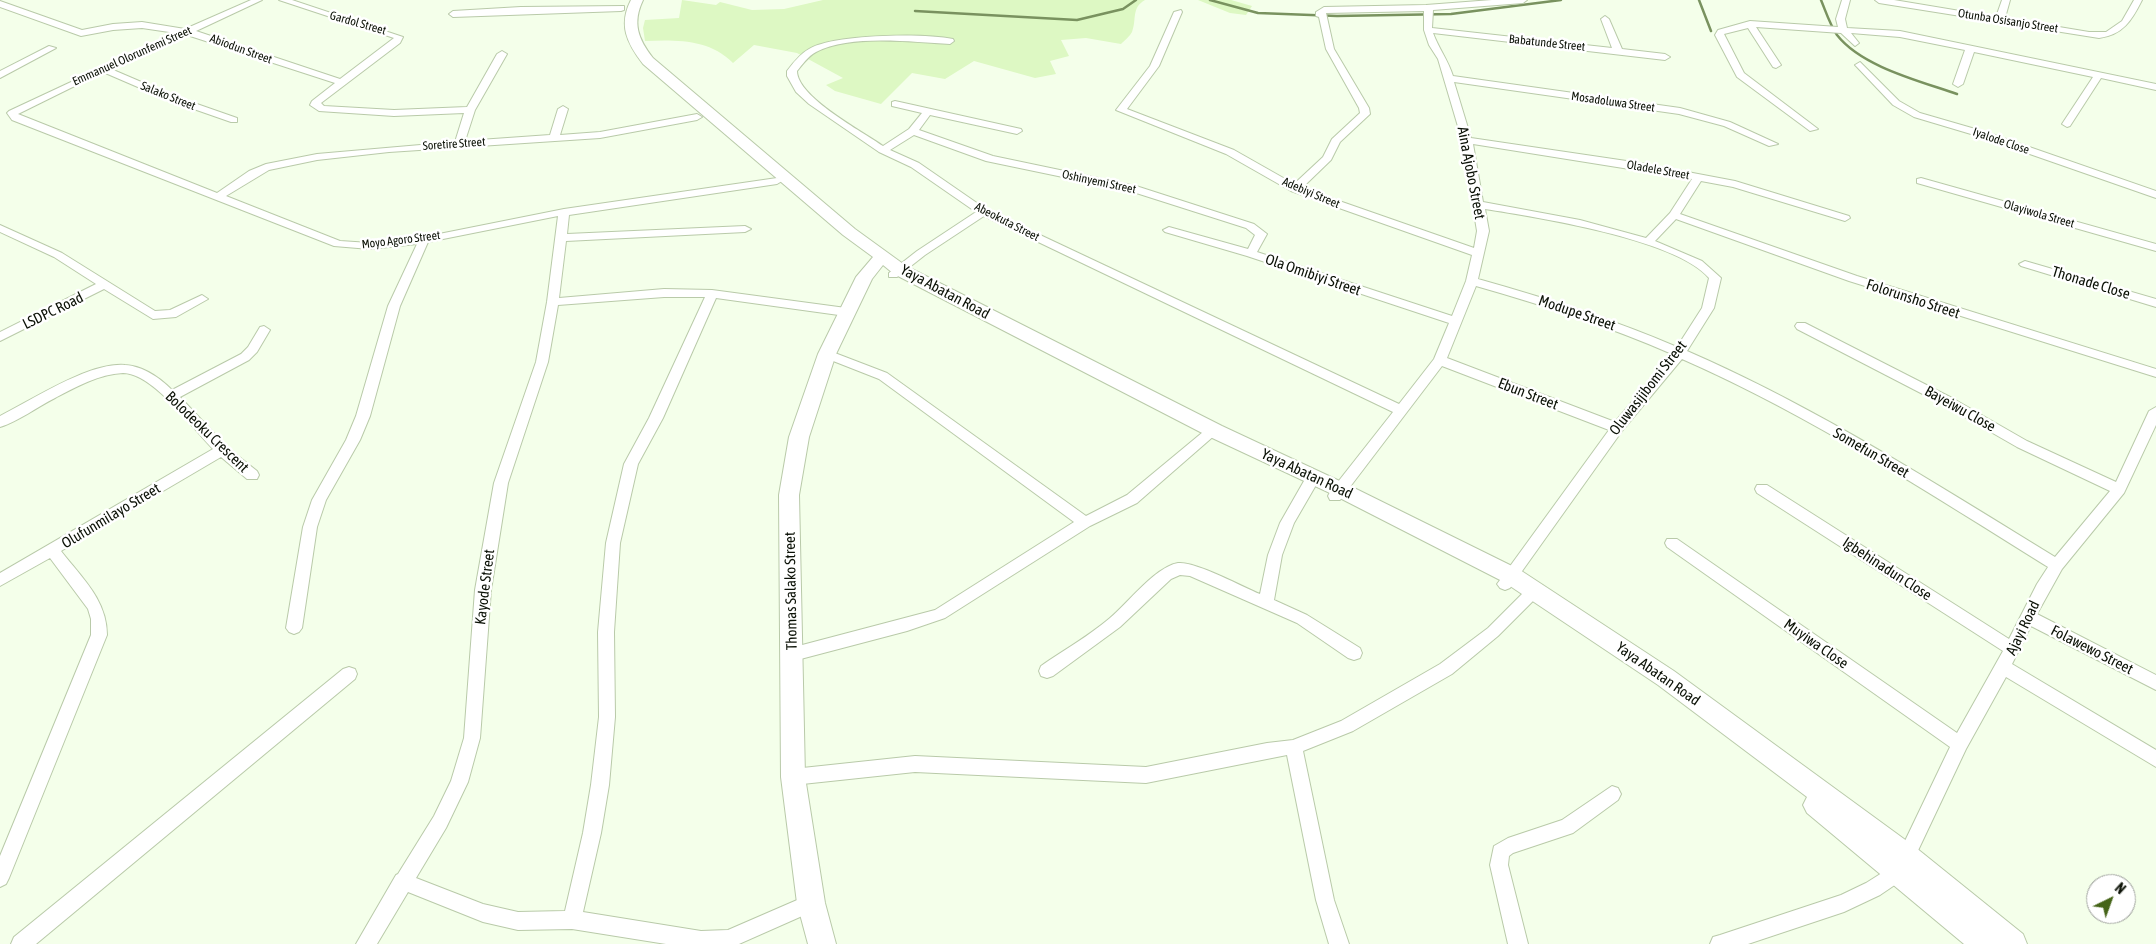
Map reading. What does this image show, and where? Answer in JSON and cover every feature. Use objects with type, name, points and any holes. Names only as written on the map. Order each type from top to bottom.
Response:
[{"type":"main road","name":"Yaya Abatan Road","points":[[628,3],[619,28],[625,47],[647,71],[697,117],[744,152],[777,182],[887,266],[923,289],[1208,435],[1309,485],[1337,493]]},
{"type":"main road","name":"Yaya Abatan Road","points":[[628,3],[630,29],[634,44],[648,61],[887,266],[1509,580],[1666,678],[1902,864],[2013,944]]},
{"type":"main road","name":"Thomas Salako Street","points":[[822,944],[811,903],[794,777],[789,494],[799,437],[827,354],[864,277],[887,266]]},
{"type":"main road","name":"Yaya Abatan Road","points":[[1902,864],[1986,944]]},
{"type":"street","name":"Emmanuel Olorunfemi Street","points":[[15,118],[12,113],[18,109],[102,69],[258,0]]},
{"type":"street","name":"Gardol Street","points":[[283,0],[395,34],[399,37],[397,41],[340,82]]},
{"type":"street","points":[[1295,189],[1327,158],[1336,141],[1365,114],[1364,108],[1330,49],[1321,14],[1324,10],[1355,9],[1428,12],[1523,0]]},
{"type":"street","points":[[1836,28],[1846,0]]},
{"type":"street","name":"Otunba Osisanjo Street","points":[[1879,0],[2088,35],[2107,36],[2124,25],[2138,0]]},
{"type":"street","points":[[2000,19],[2006,0]]},
{"type":"street","points":[[453,14],[628,3]]},
{"type":"street","name":"Abiodun Street","points":[[0,4],[81,33],[113,27],[142,25],[186,31],[340,82]]},
{"type":"street","points":[[1122,110],[1154,66],[1178,12]]},
{"type":"street","points":[[1428,12],[1428,30]]},
{"type":"street","points":[[1605,19],[1618,51]]},
{"type":"street","points":[[1750,24],[1776,65]]},
{"type":"street","points":[[1813,130],[1740,75],[1719,36],[1721,32],[1750,24],[1836,28],[1900,34],[2156,87]]},
{"type":"street","points":[[1836,28],[1855,43]]},
{"type":"street","name":"Babatunde Street","points":[[1428,30],[1665,56]]},
{"type":"street","name":"Aina Ajobo Street","points":[[1337,493],[1399,410],[1440,360],[1472,281],[1483,231],[1467,140],[1443,59],[1433,45],[1428,30]]},
{"type":"street","name":"Abeokuta Street","points":[[950,41],[881,40],[841,42],[811,50],[792,71],[792,76],[801,92],[812,102],[883,150],[915,166],[983,212],[1399,410]]},
{"type":"street","points":[[0,75],[52,48]]},
{"type":"street","points":[[1958,84],[1970,49]]},
{"type":"street","points":[[458,144],[470,110],[502,54]]},
{"type":"street","name":"Iyalode Close","points":[[1860,65],[1896,102],[1917,115],[1985,136],[2156,195]]},
{"type":"street","name":"Salako Street","points":[[102,69],[170,98],[234,120]]},
{"type":"street","points":[[2067,124],[2099,75]]},
{"type":"street","name":"Mosadoluwa Street","points":[[1448,78],[1680,112],[1727,124],[1773,144]]},
{"type":"street","points":[[340,82],[317,101],[315,106],[322,109],[394,113],[470,110]]},
{"type":"street","points":[[895,104],[1017,131]]},
{"type":"street","points":[[554,138],[563,109]]},
{"type":"street","name":"Adebiyi Street","points":[[1122,110],[1230,152],[1295,189],[1477,253]]},
{"type":"street","points":[[883,150],[912,132],[928,111]]},
{"type":"street","name":"Soretire Street","points":[[219,196],[253,173],[283,163],[362,152],[600,135],[697,117]]},
{"type":"street","name":"Moyo Agoro Street","points":[[15,118],[338,244],[370,246],[424,240],[564,212],[777,182]]},
{"type":"street","name":"Oshinyemi Street","points":[[912,132],[990,159],[1132,188],[1250,226],[1261,234],[1250,254]]},
{"type":"street","name":"Oladele Street","points":[[1467,140],[1698,177],[1761,190],[1845,218]]},
{"type":"street","points":[[1649,240],[1674,215],[1698,177]]},
{"type":"street","name":"Olayiwola Street","points":[[1922,181],[2156,248]]},
{"type":"street","name":"Oluwasijibomi Street","points":[[1479,205],[1575,221],[1649,240],[1701,264],[1715,278],[1714,289],[1708,308],[1679,354],[1617,428],[1509,580]]},
{"type":"street","name":"Kayode Street","points":[[366,944],[402,880],[440,822],[455,790],[472,738],[483,590],[501,483],[542,362],[553,302],[564,212]]},
{"type":"street","points":[[887,266],[983,212]]},
{"type":"street","name":"Folorunsho Street","points":[[1674,215],[1840,275],[1958,314],[2156,373]]},
{"type":"street","points":[[0,228],[58,255],[153,315],[172,314],[202,299]]},
{"type":"street","points":[[560,238],[744,229]]},
{"type":"street","name":"Ola Omibiyi Street","points":[[1169,230],[1250,254],[1457,322]]},
{"type":"street","points":[[294,628],[310,526],[319,500],[360,424],[394,306],[424,240]]},
{"type":"street","name":"Thonade Close","points":[[2025,264],[2156,303]]},
{"type":"street","name":"Modupe Street","points":[[1472,281],[1568,308],[1624,329],[1679,354]]},
{"type":"street","name":"LSDPC Road","points":[[0,337],[106,284]]},
{"type":"street","points":[[553,302],[664,293],[712,294],[846,312]]},
{"type":"street","points":[[572,920],[592,833],[600,785],[607,717],[606,632],[613,543],[631,464],[656,418],[712,294]]},
{"type":"street","name":"Bayeiwu Close","points":[[1801,326],[1948,401],[2022,444],[2119,489]]},
{"type":"street","points":[[172,396],[245,357],[254,349],[264,330]]},
{"type":"street","points":[[827,354],[883,376],[1084,522]]},
{"type":"street","name":"Somefun Street","points":[[1679,354],[1734,378],[1826,426],[2056,565]]},
{"type":"street","name":"Ebun Street","points":[[1440,360],[1617,428]]},
{"type":"street","name":"Bolodeoku Crescent","points":[[0,422],[97,374],[114,370],[136,370],[172,396],[222,450],[252,475]]},
{"type":"street","name":"Ajayi Road","points":[[1902,864],[1960,744],[2003,667],[2056,565],[2119,489],[2156,411]]},
{"type":"street","points":[[793,654],[907,625],[940,614],[962,602],[1084,522],[1123,506],[1208,435]]},
{"type":"street","name":"Olufunmilayo Street","points":[[0,580],[222,450]]},
{"type":"street","points":[[1266,603],[1275,555],[1287,522],[1309,485]]},
{"type":"street","name":"Igbehinadun Close","points":[[1762,489],[2012,650]]},
{"type":"street","name":"Muyiwa Close","points":[[1672,543],[1960,744]]},
{"type":"street","points":[[0,878],[99,635],[99,619],[95,607],[53,550]]},
{"type":"street","points":[[1046,671],[1115,623],[1166,575],[1179,569],[1192,571],[1302,619],[1354,653]]},
{"type":"street","points":[[794,777],[915,764],[1146,775],[1267,750],[1294,747],[1347,726],[1446,669],[1493,632],[1531,594]]},
{"type":"street","name":"Folawewo Street","points":[[2028,617],[2156,683]]},
{"type":"street","points":[[2003,667],[2156,758]]},
{"type":"street","points":[[22,944],[349,674]]},
{"type":"street","points":[[1294,747],[1325,900],[1339,944]]},
{"type":"street","points":[[1518,944],[1499,865],[1500,852],[1508,846],[1567,827],[1612,794]]},
{"type":"street","points":[[1720,944],[1844,903],[1873,889],[1902,864]]},
{"type":"street","points":[[402,880],[483,913],[518,921],[572,920],[701,940],[728,939],[811,903]]},
{"type":"green space","points":[[682,0],[716,5],[720,2],[752,10],[784,9],[823,0],[1145,0],[1136,10],[1132,32],[1121,44],[1086,38],[1061,40],[1069,56],[1050,61],[1056,74],[1035,78],[974,61],[945,79],[912,73],[881,104],[835,91],[826,85],[843,78],[797,53],[754,45],[733,63],[714,49],[703,45],[681,41],[645,41],[643,28],[645,20],[679,18]]},
{"type":"green space","points":[[1198,0],[1231,0],[1252,6],[1246,15],[1230,13]]},
{"type":"waterway","points":[[915,11],[1077,20],[1123,9],[1136,0]]},
{"type":"waterway","points":[[1210,0],[1258,13],[1337,16],[1451,14],[1561,0]]},
{"type":"waterway","points":[[1699,0],[1711,31]]},
{"type":"waterway","points":[[1821,0],[1837,35],[1861,56],[1892,72],[1957,94]]}]
